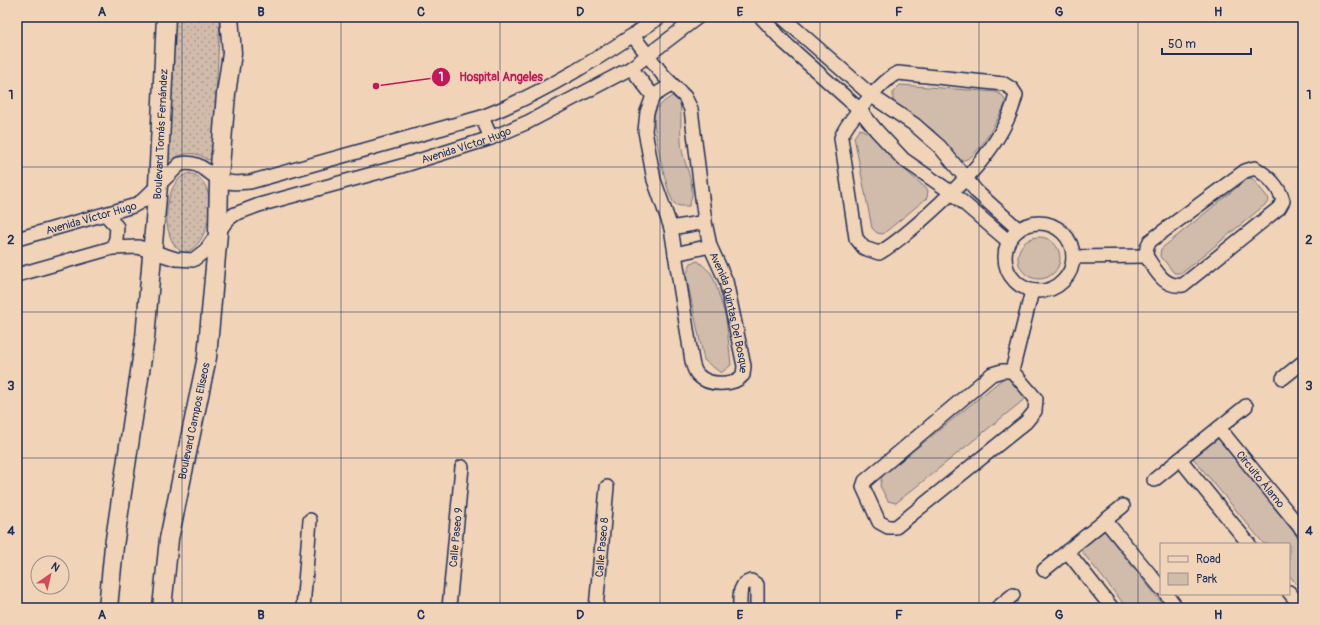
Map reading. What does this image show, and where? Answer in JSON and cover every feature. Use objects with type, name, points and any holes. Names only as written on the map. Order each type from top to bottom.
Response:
[{"type":"main road","name":"Boulevard Tomás Fernández","points":[[152,251],[158,185],[166,17]]},
{"type":"main road","points":[[218,233],[218,178],[226,94],[232,53],[229,17]]},
{"type":"main road","name":"Boulevard Campos Eliseos","points":[[162,608],[169,539],[207,357],[218,233]]},
{"type":"main road","points":[[108,608],[114,546],[145,338],[152,251]]},
{"type":"street","name":"Avenida Víctor Hugo","points":[[218,178],[230,183],[250,182],[482,117],[519,102],[550,86],[633,36],[660,17]]},
{"type":"street","name":"Avenida Víctor Hugo","points":[[218,233],[227,220],[235,214],[259,205],[404,165],[491,138],[528,122],[631,68],[698,17]]},
{"type":"street","points":[[761,17],[785,43],[860,110],[903,159],[952,193],[1008,241]]},
{"type":"street","points":[[782,17],[872,96],[915,125],[940,147],[977,192],[1018,229]]},
{"type":"street","points":[[785,43],[798,30]]},
{"type":"street","name":"Avenida Quintas Del Bosque","points":[[633,36],[671,85],[685,97],[691,109],[705,222],[710,246],[726,281],[744,366],[743,375],[736,381],[722,383],[707,382],[697,374],[694,369],[671,228],[654,180],[645,131],[647,112],[653,96]]},
{"type":"street","points":[[631,68],[653,96],[671,85]]},
{"type":"street","points":[[898,73],[1004,84],[1012,89],[1016,95],[1002,131],[989,150],[965,179],[952,193],[891,246],[878,253],[864,248],[856,238],[841,138],[844,129],[872,96],[893,75],[898,73]]},
{"type":"street","points":[[482,117],[491,138]]},
{"type":"street","points":[[158,185],[173,169],[180,164],[188,162],[199,164],[218,178]]},
{"type":"street","points":[[1255,168],[1266,174],[1281,192],[1283,201],[1279,208],[1183,285],[1174,286],[1166,283],[1146,256],[1150,241],[1245,171],[1255,168]]},
{"type":"street","name":"Avenida Víctor Hugo","points":[[17,239],[106,215],[133,206],[142,201],[158,185]]},
{"type":"street","points":[[106,215],[117,227],[116,240],[112,248]]},
{"type":"street","points":[[671,228],[705,222]]},
{"type":"street","points":[[1038,222],[1049,224],[1059,229],[1069,242],[1073,257],[1072,267],[1068,276],[1061,284],[1042,292],[1032,291],[1018,284],[1008,273],[1004,262],[1004,252],[1008,241],[1018,229],[1028,224],[1038,222]]},
{"type":"street","points":[[17,275],[112,248],[138,247],[176,259],[193,260],[206,250],[218,233]]},
{"type":"street","name":"Avenida Quintas Del Bosque","points":[[675,254],[710,246]]},
{"type":"street","points":[[1073,257],[1146,256]]},
{"type":"street","points":[[1012,370],[1032,291]]},
{"type":"street","points":[[1283,378],[1301,369]]},
{"type":"street","points":[[1012,370],[1036,399],[1035,411],[1026,422],[896,527],[888,526],[879,522],[863,487],[864,481],[992,374],[1012,370]]},
{"type":"street","points":[[1154,480],[1246,406]]},
{"type":"street","name":"Circuito Álamo","points":[[1219,428],[1303,531]]},
{"type":"street","points":[[1180,460],[1248,543]]},
{"type":"street","name":"Calle Paseo 9","points":[[449,608],[462,467]]},
{"type":"street","name":"Calle Paseo 8","points":[[596,608],[607,487]]},
{"type":"street","points":[[1044,570],[1123,506]]},
{"type":"street","points":[[303,608],[310,520]]},
{"type":"street","points":[[1105,520],[1160,587]]},
{"type":"street","points":[[1067,551],[1112,608]]},
{"type":"street","points":[[740,608],[741,587],[746,582],[751,581],[757,585],[757,608]]},
{"type":"street","points":[[1290,593],[1302,608]]},
{"type":"street","points":[[997,608],[1012,595]]},
{"type":"street","points":[[1167,595],[1177,608]]},
{"type":"green space","points":[[175,17],[220,17],[213,155],[211,159],[207,160],[194,154],[181,155],[172,160],[167,157]]},
{"type":"green space","points":[[900,85],[996,92],[1003,96],[1006,103],[987,138],[980,147],[967,159],[960,160],[933,130],[893,103],[893,92]]},
{"type":"green space","points":[[672,96],[680,102],[682,149],[692,190],[692,198],[689,206],[677,205],[671,198],[664,176],[654,123],[656,110],[661,104]]},
{"type":"green space","points":[[860,129],[869,133],[898,164],[928,190],[927,198],[883,234],[877,233],[872,228],[854,137]]},
{"type":"green space","points":[[189,173],[197,176],[204,184],[208,194],[210,206],[209,218],[200,240],[193,248],[184,253],[176,248],[171,239],[167,217],[170,194],[175,184],[181,177]]},
{"type":"green space","points":[[1252,178],[1269,199],[1267,203],[1182,273],[1174,273],[1160,255],[1161,249],[1247,179]]},
{"type":"green space","points":[[1039,237],[1054,243],[1060,258],[1054,273],[1039,279],[1024,273],[1018,258],[1024,243]]},
{"type":"green space","points":[[698,261],[711,273],[726,318],[731,365],[721,373],[704,360],[686,275],[691,263]]},
{"type":"green space","points":[[1005,377],[1012,379],[1019,384],[1024,391],[1026,398],[896,503],[888,501],[880,486],[882,476]]},
{"type":"green space","points":[[1219,438],[1303,544],[1303,592],[1290,576],[1290,543],[1263,543],[1193,458]]},
{"type":"green space","points":[[1104,531],[1166,608],[1127,608],[1080,549]]},
{"type":"place","name":"Hospital Angeles","points":[[376,86]]}]
